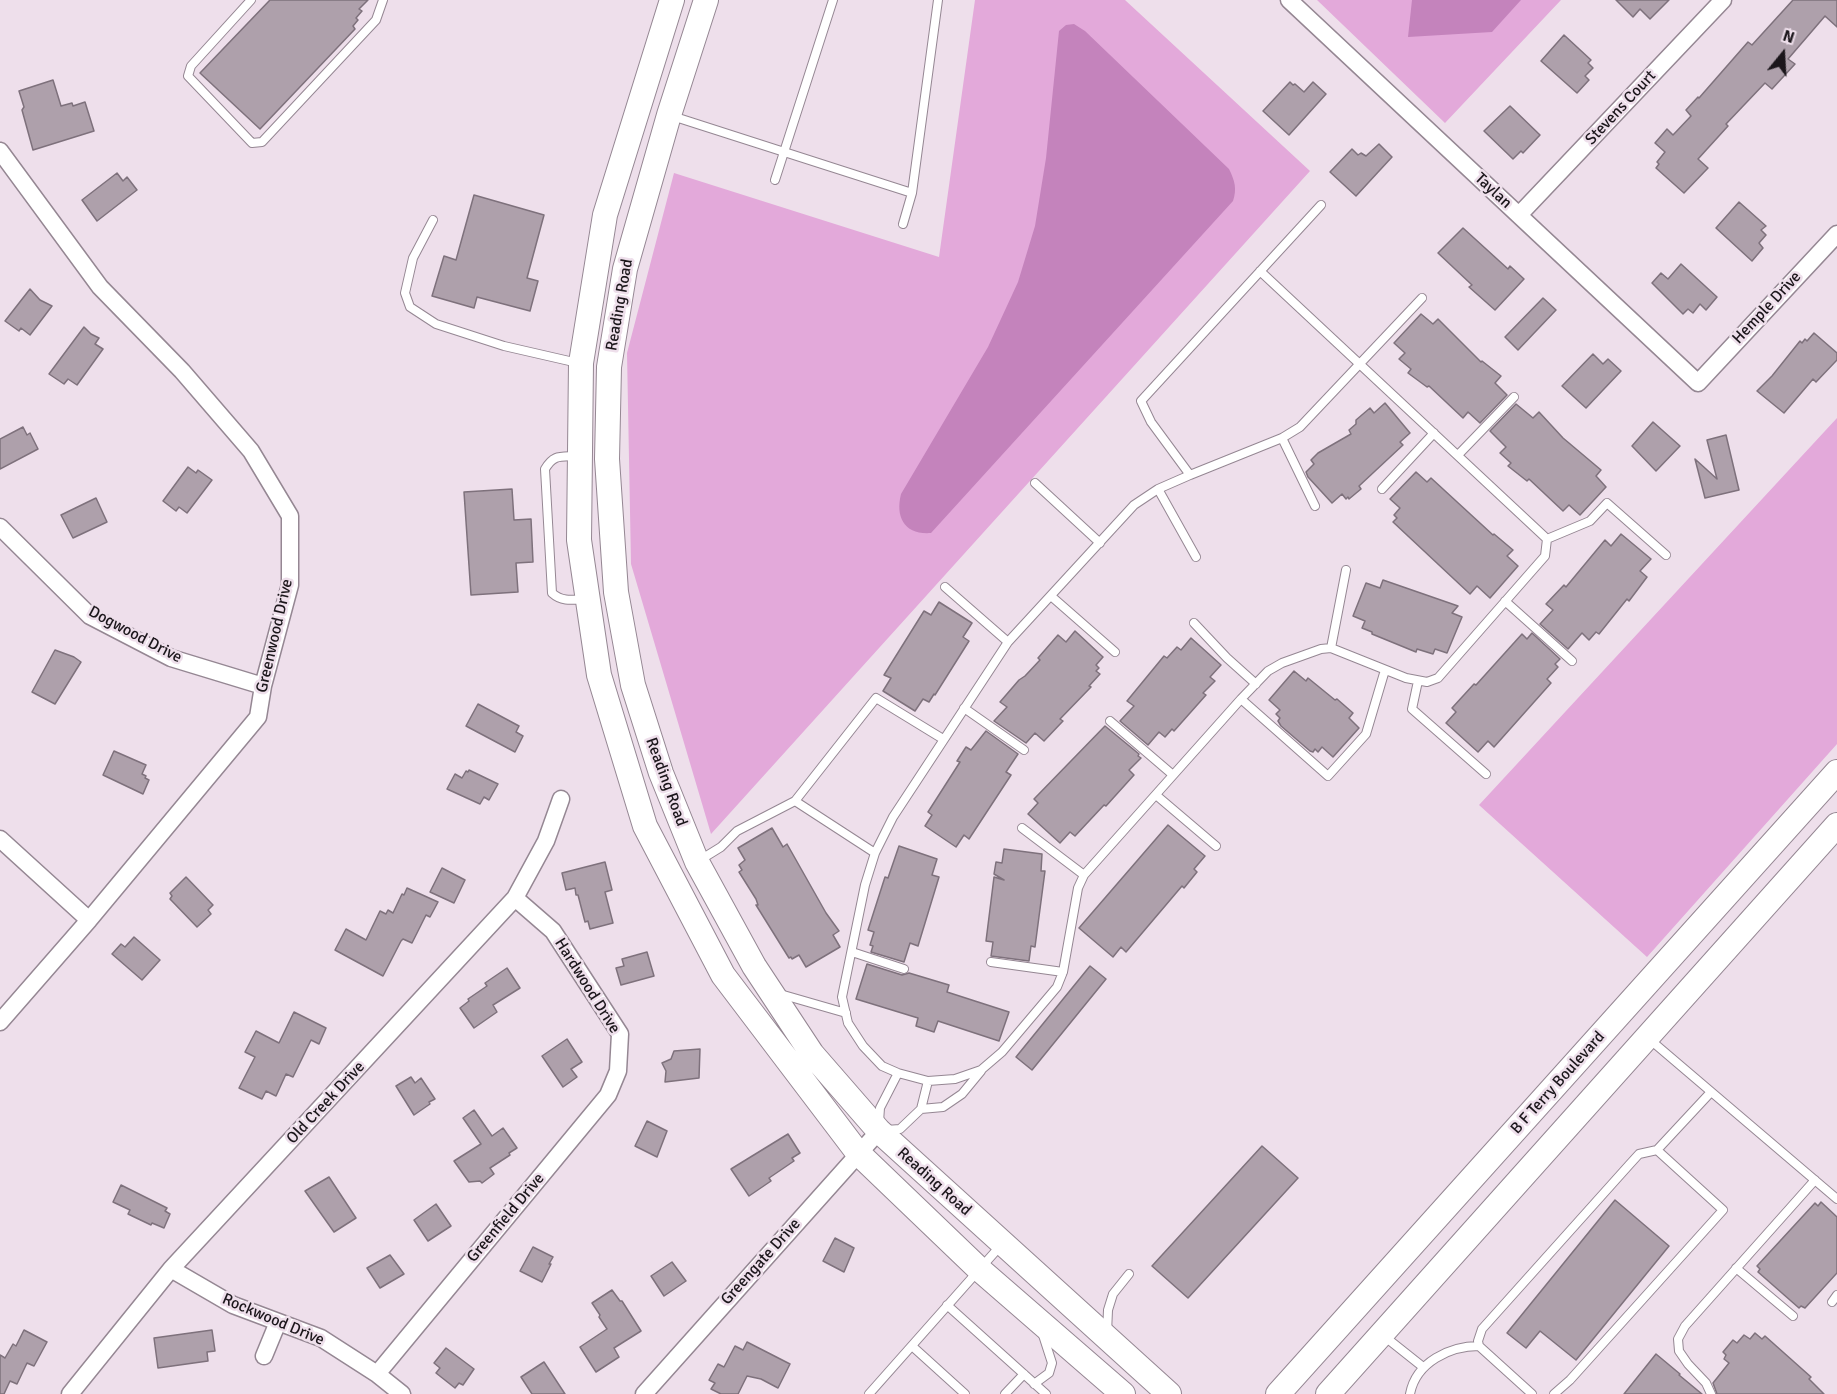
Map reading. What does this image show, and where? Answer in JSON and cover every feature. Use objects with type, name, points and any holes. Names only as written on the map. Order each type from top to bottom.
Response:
[{"type":"main road","name":"Reading Road","points":[[672,0],[605,216],[581,363],[591,467],[633,685],[661,773],[697,862],[769,991],[812,1053],[879,1131],[1170,1394]]},
{"type":"main road","name":"Reading Road","points":[[706,0],[669,115],[625,269],[579,540],[599,675],[645,826],[723,975],[858,1153],[979,1269],[1123,1394]]},
{"type":"main road","points":[[640,106],[669,115]]},
{"type":"main road","name":"B F Terry Boulevard","points":[[1278,1394],[1837,772]]},
{"type":"main road","points":[[1333,1392],[1381,1334],[1837,825]]},
{"type":"street","name":"Taylan","points":[[1289,0],[1698,383]]},
{"type":"street","name":"Stevens Court","points":[[1519,215],[1723,0]]},
{"type":"street","name":"Greenwood Drive","points":[[0,151],[100,287],[183,370],[251,451],[290,516],[290,585],[263,686],[258,717],[0,1022]]},
{"type":"street","name":"Hemple Drive","points":[[1698,383],[1837,234]]},
{"type":"street","name":"Dogwood Drive","points":[[0,527],[90,616],[171,658],[263,686]]},
{"type":"street","name":"Old Creek Drive","points":[[70,1394],[171,1269],[515,898],[546,841],[561,799]]},
{"type":"street","points":[[0,839],[88,920]]},
{"type":"street","name":"Hardwood Drive","points":[[515,898],[553,931],[620,1034],[619,1054]]},
{"type":"street","name":"Greenfield Drive","points":[[377,1374],[608,1095],[618,1071],[619,1054]]},
{"type":"street","name":"Greengate Drive","points":[[644,1394],[879,1131]]},
{"type":"street","name":"Rockwood Drive","points":[[171,1269],[233,1305],[321,1338],[377,1374],[402,1394]]},
{"type":"street","points":[[264,1356],[278,1322]]},
{"type":"lane","points":[[251,0],[190,66],[188,76],[252,143],[262,142],[376,20],[383,0]]},
{"type":"lane","points":[[775,180],[833,0]]},
{"type":"lane","points":[[903,224],[912,193],[938,0]]},
{"type":"lane","points":[[669,115],[912,193]]},
{"type":"lane","points":[[1190,475],[1151,422],[1141,401],[1321,205]]},
{"type":"lane","points":[[433,220],[413,258],[405,293],[410,307],[436,324],[504,346],[581,363]]},
{"type":"lane","points":[[1260,271],[1547,539]]},
{"type":"lane","points":[[981,1070],[955,1079],[928,1081],[898,1073],[882,1066],[863,1046],[848,1023],[842,997],[865,885],[875,853],[893,817],[1008,642],[1134,505],[1158,489],[1282,438],[1300,426],[1422,298]]},
{"type":"lane","points":[[1458,455],[1514,397]]},
{"type":"lane","points":[[1382,489],[1434,433]]},
{"type":"lane","points":[[1282,438],[1315,506]]},
{"type":"lane","points":[[588,599],[567,601],[552,593],[545,469],[556,457],[591,467]]},
{"type":"lane","points":[[1035,483],[1100,543]]},
{"type":"lane","points":[[1158,489],[1196,557]]},
{"type":"lane","points":[[1547,539],[1590,521],[1607,503],[1666,555]]},
{"type":"lane","points":[[921,1109],[943,1107],[962,1094],[981,1070],[1002,1052],[1057,987],[1063,972],[1078,888],[1084,875],[1240,699],[1268,671],[1282,663],[1322,649],[1332,648],[1418,681],[1427,682],[1438,678],[1545,556],[1547,539]]},
{"type":"lane","points":[[1332,648],[1346,570]]},
{"type":"lane","points":[[945,587],[1008,642]]},
{"type":"lane","points":[[1051,596],[1115,652]]},
{"type":"lane","points":[[1505,602],[1572,661]]},
{"type":"lane","points":[[1194,623],[1227,658],[1256,684]]},
{"type":"lane","points":[[1240,699],[1328,776],[1366,734],[1385,670]]},
{"type":"lane","points":[[1418,681],[1412,709],[1486,774]]},
{"type":"lane","points":[[697,862],[721,847],[737,831],[795,801],[876,698],[943,739]]},
{"type":"lane","points":[[964,708],[1024,750]]},
{"type":"lane","points":[[1110,721],[1173,775]]},
{"type":"lane","points":[[1156,795],[1216,846]]},
{"type":"lane","points":[[795,801],[875,853]]},
{"type":"lane","points":[[1022,828],[1084,875]]},
{"type":"lane","points":[[852,952],[904,969]]},
{"type":"lane","points":[[991,963],[1063,972]]},
{"type":"lane","points":[[769,991],[846,1013]]},
{"type":"lane","points":[[1647,1037],[1837,1199]]},
{"type":"lane","points":[[898,1073],[879,1108],[879,1131],[900,1129],[921,1109],[928,1081]]},
{"type":"lane","points":[[1532,1394],[1479,1346],[1478,1341],[1482,1329],[1639,1154],[1657,1150],[1711,1092]]},
{"type":"lane","points":[[1554,1394],[1570,1380],[1723,1210],[1657,1150]]},
{"type":"lane","points":[[1711,1394],[1706,1383],[1679,1351],[1678,1339],[1685,1326],[1815,1180]]},
{"type":"lane","points":[[869,1394],[1002,1243]]},
{"type":"lane","points":[[1736,1268],[1793,1316]]},
{"type":"lane","points":[[1107,1337],[1108,1311],[1113,1294],[1129,1274]]},
{"type":"lane","points":[[947,1305],[1046,1394]]},
{"type":"lane","points":[[1034,1384],[1049,1373],[1052,1363],[1038,1321]]},
{"type":"lane","points":[[1381,1334],[1423,1367]]},
{"type":"lane","points":[[912,1346],[965,1394]]},
{"type":"lane","points":[[1410,1394],[1415,1379],[1423,1367],[1435,1358],[1464,1346],[1479,1346]]},
{"type":"lane","points":[[1005,1394],[1024,1374]]},
{"type":"shaded area","points":[[975,0],[1125,0],[1310,171],[711,834],[631,564],[627,353],[674,173],[939,257]]},
{"type":"shaded area","points":[[1317,0],[1561,0],[1445,123]]},
{"type":"shaded area","points":[[1412,0],[1521,0],[1492,32],[1408,37]]},
{"type":"shaded area","points":[[1074,24],[1085,31],[1229,169],[1235,185],[1233,201],[931,533],[914,531],[908,528],[901,517],[901,494],[988,347],[1018,282],[1035,226],[1046,158],[1059,31],[1066,25]]},
{"type":"shaded area","points":[[1837,418],[1837,744],[1647,957],[1479,805]]},
{"type":"building","points":[[270,0],[368,0],[359,9],[362,11],[356,18],[358,20],[353,26],[355,29],[260,129],[200,73]]},
{"type":"building","points":[[1616,0],[1669,0],[1650,19],[1640,9],[1633,17]]},
{"type":"building","points":[[1793,0],[1837,0],[1837,27],[1825,16],[1788,59],[1795,64],[1772,89],[1765,83],[1726,124],[1728,126],[1698,159],[1708,168],[1684,193],[1656,168],[1659,164],[1657,162],[1665,152],[1655,143],[1667,129],[1673,135],[1691,116],[1686,110],[1748,42],[1752,45]]},
{"type":"building","points":[[1564,35],[1591,60],[1588,63],[1593,68],[1585,76],[1589,80],[1577,93],[1541,61]]},
{"type":"building","points":[[53,80],[61,106],[72,103],[73,106],[85,102],[94,131],[33,150],[19,91]]},
{"type":"building","points":[[1290,82],[1304,92],[1313,82],[1326,94],[1289,135],[1263,111]]},
{"type":"building","points":[[1510,106],[1540,135],[1523,153],[1521,151],[1513,159],[1484,131]]},
{"type":"building","points":[[1379,144],[1392,157],[1356,196],[1330,172],[1352,149],[1358,155],[1361,153],[1366,156]]},
{"type":"building","points":[[117,173],[123,181],[127,177],[137,190],[97,221],[82,200]]},
{"type":"building","points":[[474,195],[544,215],[527,278],[538,281],[530,311],[477,297],[474,308],[432,296],[444,256],[456,260]]},
{"type":"building","points":[[1739,202],[1766,226],[1761,230],[1766,235],[1759,243],[1763,248],[1752,261],[1716,228]]},
{"type":"building","points":[[1463,228],[1508,269],[1510,266],[1524,279],[1495,310],[1469,287],[1472,285],[1438,253]]},
{"type":"building","points":[[1681,264],[1717,297],[1706,310],[1700,304],[1693,313],[1688,309],[1683,314],[1652,283],[1661,273],[1668,279]]},
{"type":"building","points":[[30,289],[40,300],[52,306],[30,335],[21,328],[19,331],[5,321]]},
{"type":"building","points":[[1543,298],[1556,310],[1518,350],[1505,337]]},
{"type":"building","points":[[1421,314],[1433,324],[1438,319],[1481,362],[1501,376],[1495,383],[1507,395],[1480,423],[1468,412],[1463,418],[1429,386],[1427,387],[1408,373],[1411,369],[1399,359],[1405,353],[1394,343]]},
{"type":"building","points":[[84,327],[99,338],[95,344],[103,349],[77,385],[68,379],[64,384],[49,374]]},
{"type":"building","points":[[1814,333],[1837,353],[1837,360],[1816,382],[1813,379],[1784,413],[1757,391],[1800,341],[1802,343],[1805,339],[1807,341]]},
{"type":"building","points":[[1593,354],[1603,364],[1608,359],[1621,371],[1586,408],[1562,386]]},
{"type":"building","points":[[1385,403],[1410,433],[1400,442],[1403,445],[1359,486],[1361,489],[1349,499],[1342,494],[1332,503],[1308,477],[1306,472],[1314,464],[1311,460],[1318,453],[1351,434],[1349,430],[1356,424],[1356,420],[1370,408],[1374,413]]},
{"type":"building","points":[[1516,404],[1533,418],[1539,412],[1563,438],[1601,470],[1596,476],[1606,487],[1580,515],[1569,505],[1563,511],[1529,479],[1527,481],[1508,466],[1511,463],[1500,453],[1506,447],[1490,431]]},
{"type":"building","points":[[1653,422],[1680,446],[1656,471],[1632,446]]},
{"type":"building","points":[[23,427],[27,435],[30,433],[38,449],[0,469],[0,439]]},
{"type":"building","points":[[1726,435],[1739,490],[1705,498],[1695,459],[1717,479],[1707,440]]},
{"type":"building","points":[[188,467],[196,473],[198,470],[212,480],[187,513],[179,507],[176,511],[163,501]]},
{"type":"building","points":[[1416,472],[1427,482],[1431,478],[1493,535],[1513,550],[1507,556],[1518,566],[1490,598],[1477,586],[1470,594],[1393,522],[1397,518],[1394,515],[1400,508],[1390,499]]},
{"type":"building","points":[[512,489],[514,520],[531,519],[533,562],[516,563],[518,592],[471,595],[464,492]]},
{"type":"building","points":[[96,498],[107,522],[73,538],[61,515]]},
{"type":"building","points":[[1621,534],[1651,559],[1640,571],[1647,577],[1599,634],[1596,632],[1589,640],[1582,633],[1568,649],[1540,624],[1553,610],[1546,604],[1564,585],[1566,587],[1605,540],[1611,546]]},
{"type":"building","points":[[1383,580],[1458,606],[1452,613],[1462,617],[1447,653],[1435,649],[1433,654],[1417,649],[1416,652],[1362,628],[1365,621],[1353,616],[1366,583],[1380,588]]},
{"type":"building","points":[[939,602],[972,623],[963,637],[969,641],[935,695],[929,702],[923,699],[915,711],[883,691],[891,678],[884,675],[924,611],[931,615]]},
{"type":"building","points":[[1075,631],[1103,657],[1096,665],[1099,668],[1096,671],[1100,674],[1089,686],[1091,687],[1060,719],[1063,721],[1044,741],[1035,733],[1026,743],[994,721],[1007,707],[1000,702],[1040,660],[1038,658],[1058,635],[1066,642]]},
{"type":"building","points":[[1532,633],[1560,659],[1555,664],[1558,667],[1547,679],[1551,683],[1494,747],[1488,741],[1478,752],[1446,723],[1456,712],[1452,708],[1522,634],[1527,639]]},
{"type":"building","points":[[1191,638],[1221,665],[1210,677],[1215,681],[1203,693],[1206,695],[1174,731],[1172,729],[1165,737],[1159,732],[1148,745],[1120,721],[1134,706],[1127,701],[1164,656],[1167,658],[1177,647],[1181,650]]},
{"type":"building","points":[[55,650],[81,662],[55,704],[32,692]]},
{"type":"building","points":[[1294,671],[1306,681],[1308,678],[1353,713],[1349,718],[1359,728],[1333,757],[1322,747],[1318,752],[1315,749],[1313,752],[1310,751],[1278,721],[1280,718],[1276,714],[1280,710],[1269,700]]},
{"type":"building","points":[[478,704],[519,726],[516,732],[523,736],[515,752],[466,726]]},
{"type":"building","points":[[1105,726],[1141,758],[1129,770],[1134,775],[1106,806],[1104,805],[1075,836],[1070,832],[1060,843],[1028,814],[1038,803],[1034,799]]},
{"type":"building","points":[[986,731],[1018,754],[1006,772],[1011,775],[969,839],[964,835],[956,847],[925,826],[932,815],[928,812],[960,762],[957,761],[966,747],[971,750]]},
{"type":"building","points":[[114,751],[146,765],[142,774],[149,780],[143,794],[103,775]]},
{"type":"building","points":[[469,770],[498,784],[489,800],[484,797],[480,804],[447,789],[455,774],[462,778]]},
{"type":"building","points":[[1168,825],[1205,856],[1194,869],[1197,872],[1184,888],[1182,886],[1126,952],[1121,947],[1113,957],[1079,928]]},
{"type":"building","points":[[772,828],[783,847],[787,844],[826,913],[839,931],[833,935],[840,947],[806,967],[799,955],[792,959],[789,958],[756,905],[758,905],[756,899],[739,872],[742,870],[739,865],[745,860],[738,848]]},
{"type":"building","points":[[899,846],[937,859],[932,875],[939,877],[918,946],[910,943],[904,962],[871,952],[873,946],[870,945],[874,932],[868,930],[885,877],[888,878]]},
{"type":"building","points":[[1004,849],[1042,854],[1041,871],[1045,871],[1035,947],[1031,946],[1029,961],[991,956],[993,942],[986,941],[994,877],[1004,880],[994,874],[996,862],[1002,863]]},
{"type":"building","points":[[605,862],[612,890],[605,892],[613,923],[590,929],[588,921],[585,922],[575,888],[566,890],[562,873]]},
{"type":"building","points":[[442,868],[465,880],[454,903],[430,892]]},
{"type":"building","points":[[186,877],[213,905],[208,910],[211,914],[197,927],[170,899],[172,896],[170,893]]},
{"type":"building","points":[[407,888],[438,902],[430,917],[426,915],[412,943],[403,939],[401,941],[383,976],[335,950],[346,929],[366,940],[380,911],[386,914],[388,910],[393,913]]},
{"type":"building","points":[[134,937],[160,960],[142,980],[112,954],[121,944],[125,947]]},
{"type":"building","points":[[647,952],[654,976],[621,985],[616,968],[624,966],[622,959]]},
{"type":"building","points":[[867,964],[902,975],[909,973],[949,985],[947,992],[1009,1012],[999,1041],[938,1021],[934,1032],[916,1026],[918,1018],[856,999]]},
{"type":"building","points":[[1090,966],[1106,979],[1032,1070],[1016,1057]]},
{"type":"building","points":[[507,968],[520,988],[493,1005],[497,1012],[474,1028],[460,1008],[469,1001],[468,999],[487,986],[485,983]]},
{"type":"building","points":[[294,1012],[326,1028],[319,1044],[311,1040],[293,1077],[286,1074],[276,1096],[266,1091],[262,1099],[239,1088],[255,1057],[245,1052],[256,1031],[279,1043]]},
{"type":"building","points":[[567,1039],[582,1062],[571,1069],[577,1077],[563,1087],[542,1056]]},
{"type":"building","points":[[700,1049],[699,1078],[665,1082],[666,1071],[662,1063],[671,1059],[674,1051]]},
{"type":"building","points":[[411,1077],[415,1083],[421,1078],[435,1099],[414,1115],[396,1086]]},
{"type":"building","points":[[474,1110],[492,1136],[503,1128],[517,1148],[490,1168],[494,1174],[482,1183],[480,1181],[469,1182],[454,1161],[481,1144],[463,1118]]},
{"type":"building","points":[[647,1121],[667,1131],[657,1157],[635,1146]]},
{"type":"building","points":[[788,1134],[800,1153],[792,1158],[794,1161],[769,1178],[771,1181],[749,1196],[731,1169]]},
{"type":"building","points":[[1262,1146],[1298,1178],[1188,1298],[1152,1266]]},
{"type":"building","points":[[329,1177],[356,1218],[334,1232],[305,1191]]},
{"type":"building","points":[[121,1185],[167,1208],[165,1211],[170,1214],[164,1228],[152,1223],[151,1225],[128,1214],[130,1210],[113,1202]]},
{"type":"building","points":[[1615,1200],[1669,1246],[1576,1360],[1540,1331],[1526,1348],[1507,1333]]},
{"type":"building","points":[[1821,1202],[1837,1217],[1837,1273],[1805,1308],[1801,1306],[1799,1308],[1758,1272],[1760,1269],[1757,1266],[1815,1203],[1818,1206]]},
{"type":"building","points":[[436,1204],[451,1226],[428,1241],[414,1220]]},
{"type":"building","points":[[835,1238],[854,1248],[844,1272],[823,1261]]},
{"type":"building","points":[[533,1247],[553,1257],[542,1282],[520,1271]]},
{"type":"building","points":[[390,1255],[404,1274],[380,1288],[367,1268]]},
{"type":"building","points":[[672,1262],[686,1281],[664,1296],[651,1276]]},
{"type":"building","points":[[612,1290],[622,1301],[641,1331],[614,1348],[619,1357],[596,1372],[580,1347],[607,1329],[592,1303]]},
{"type":"building","points":[[24,1330],[47,1342],[34,1366],[27,1363],[17,1384],[10,1381],[4,1394],[0,1394],[0,1355],[5,1358],[13,1344],[16,1346]]},
{"type":"building","points":[[212,1330],[215,1351],[207,1352],[208,1361],[158,1368],[154,1338]]},
{"type":"building","points":[[1755,1333],[1762,1339],[1765,1336],[1811,1377],[1809,1379],[1824,1394],[1717,1394],[1713,1383],[1729,1363],[1724,1359],[1726,1355],[1723,1352],[1733,1340],[1737,1343],[1744,1335],[1750,1339]]},
{"type":"building","points":[[747,1342],[790,1364],[778,1388],[761,1379],[747,1376],[738,1394],[721,1394],[711,1389],[715,1383],[709,1380],[718,1364],[724,1367],[735,1346],[743,1350]]},
{"type":"building","points":[[446,1348],[474,1369],[463,1385],[459,1383],[455,1388],[436,1373],[440,1368],[434,1363]]},
{"type":"building","points":[[1656,1354],[1679,1375],[1702,1394],[1624,1394]]},
{"type":"building","points":[[544,1362],[565,1394],[532,1394],[521,1377]]}]
